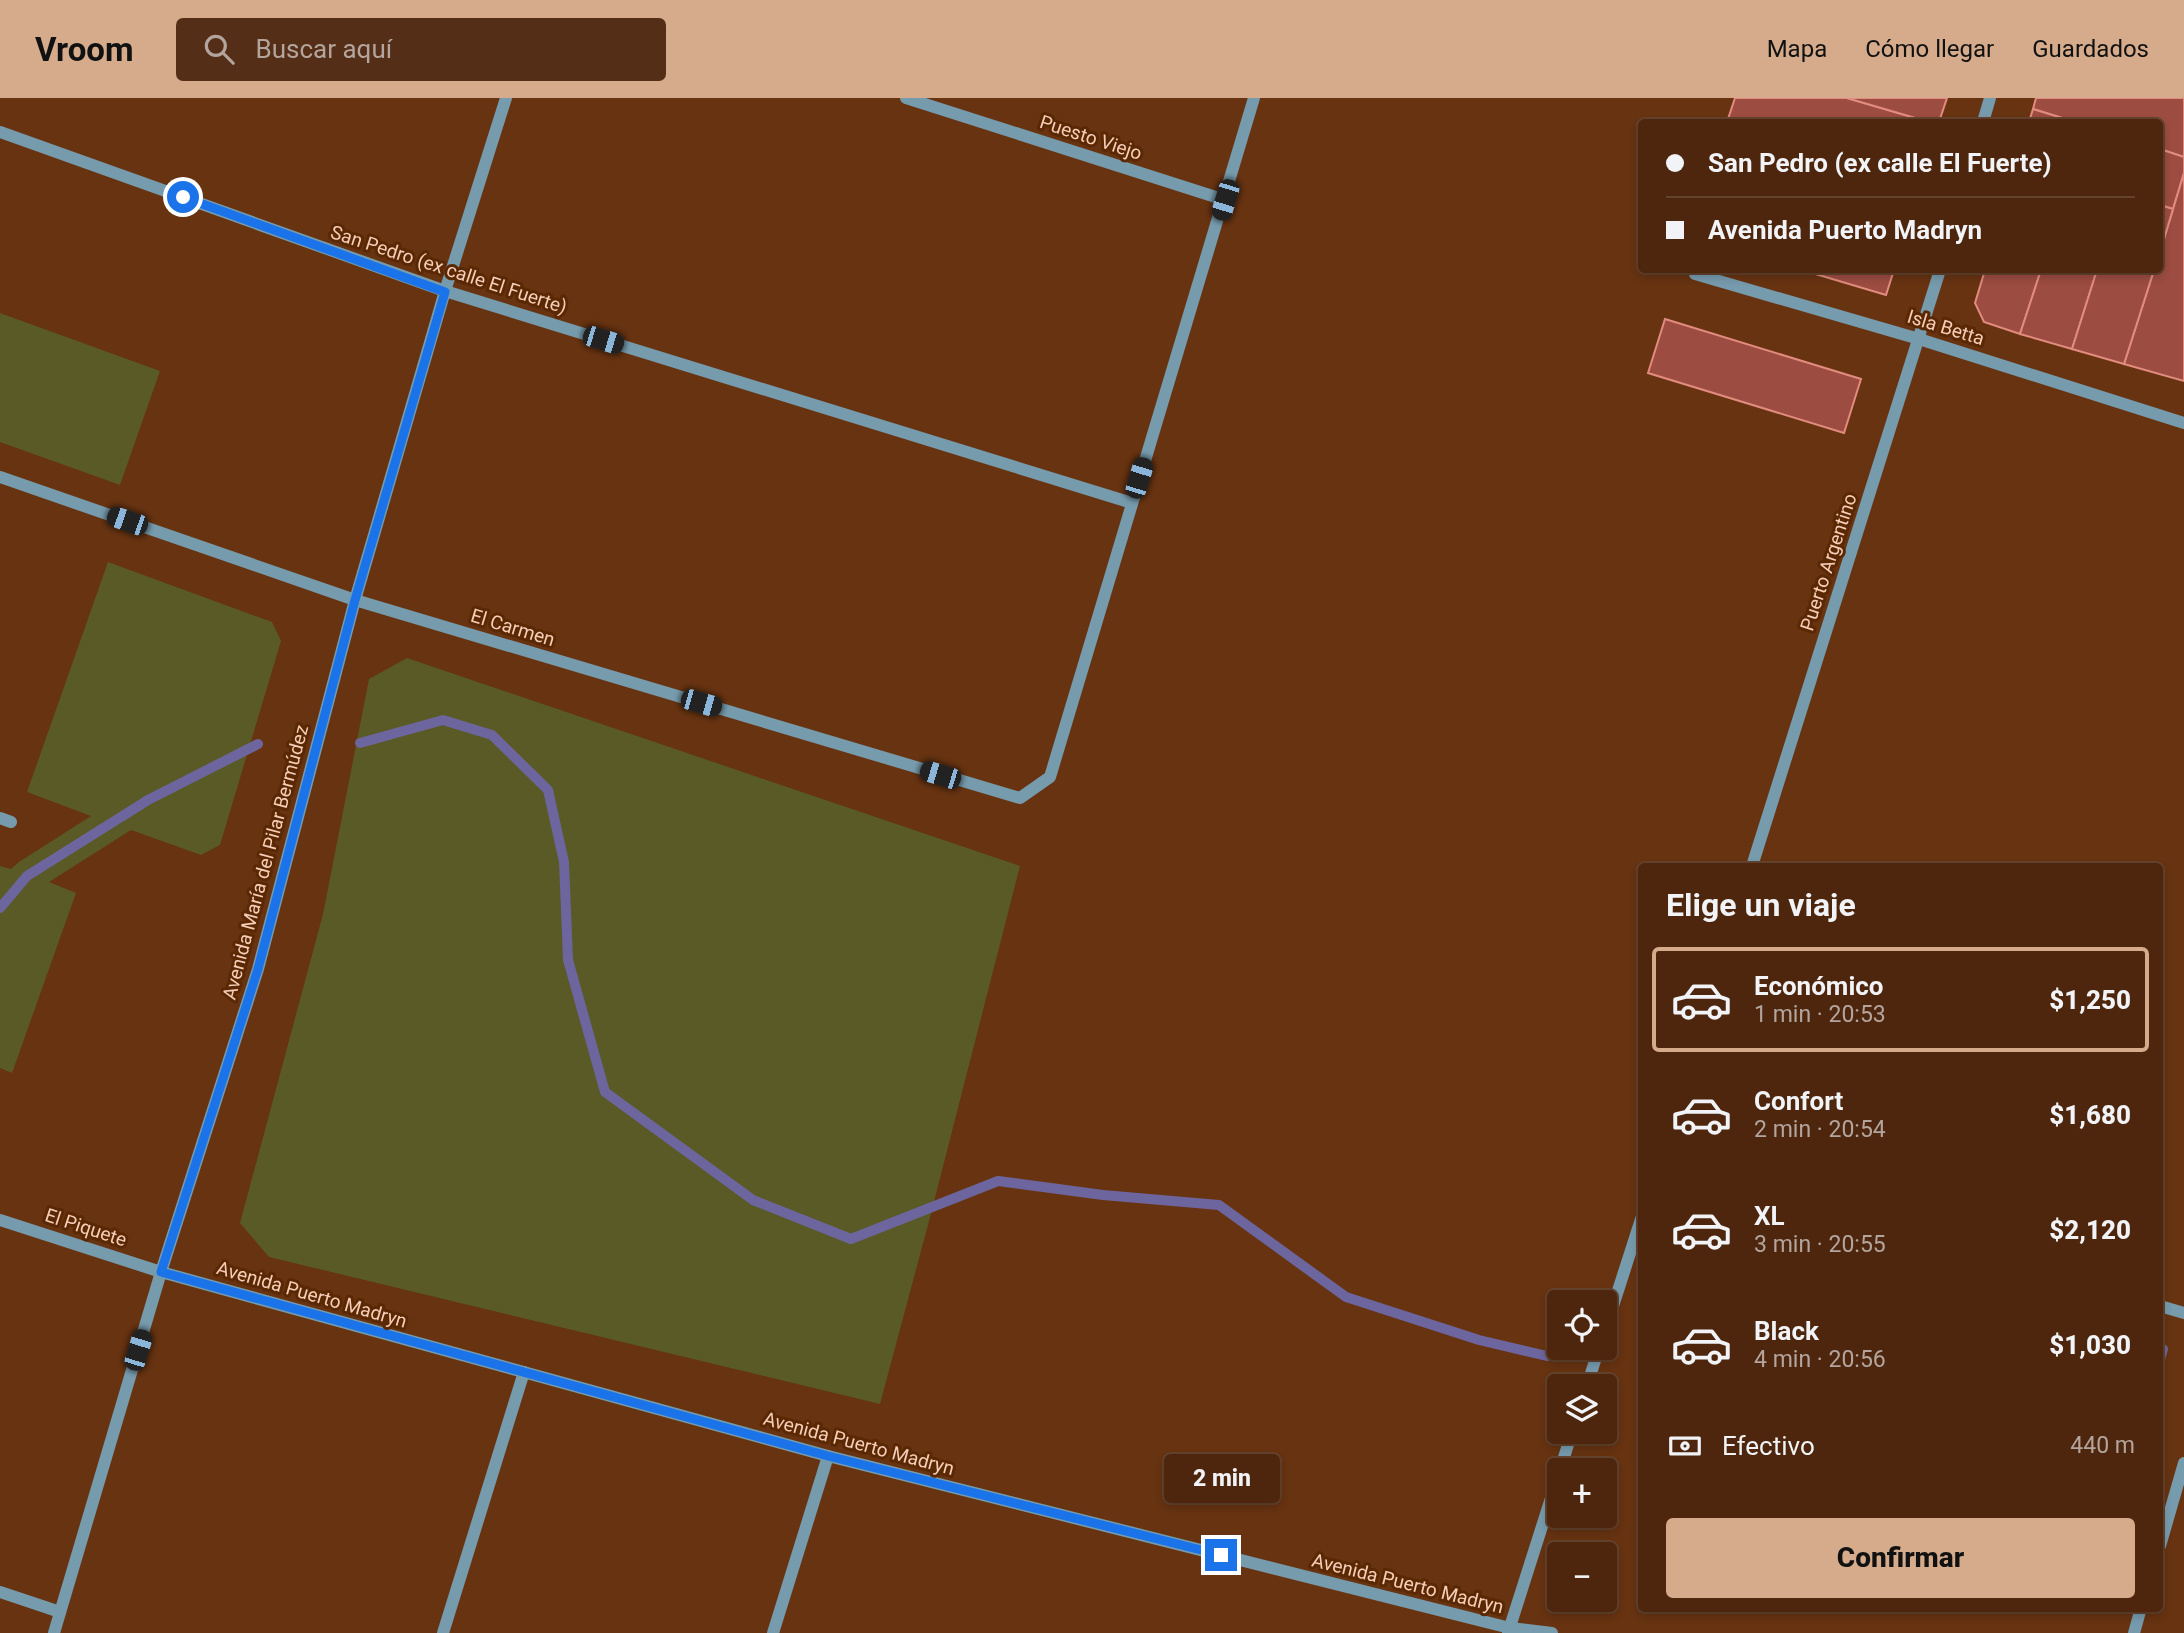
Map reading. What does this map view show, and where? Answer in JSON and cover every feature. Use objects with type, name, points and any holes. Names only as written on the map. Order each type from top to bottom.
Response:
[{"type":"street","name":"Avenida María del Pilar Bermúdez","points":[[54,1633],[161,1272],[258,969],[355,600],[445,292],[506,98]]},
{"type":"street","name":"Puesto Viejo","points":[[906,98],[1225,200]]},
{"type":"street","points":[[1132,503],[1254,98]]},
{"type":"street","points":[[1984,119],[1990,98]]},
{"type":"street","name":"San Pedro (ex calle El Fuerte)","points":[[0,132],[445,292],[1132,503]]},
{"type":"street","name":"Puerto Argentino","points":[[1753,863],[1939,273]]},
{"type":"street","name":"Isla Betta","points":[[1695,274],[1919,339],[2184,423]]},
{"type":"street","name":"El Carmen","points":[[0,477],[355,600],[1020,799],[1050,777],[1132,503]]},
{"type":"street","name":"El Piquete","points":[[0,1220],[161,1272]]},
{"type":"street","points":[[1617,1294],[1638,1228]]},
{"type":"street","name":"Avenida Puerto Madryn","points":[[161,1272],[828,1456],[1509,1631],[1552,1633]]},
{"type":"street","points":[[2163,1307],[2184,1313]]},
{"type":"street","points":[[443,1633],[524,1372]]},
{"type":"street","points":[[773,1633],[828,1456]]},
{"type":"street","points":[[2163,1536],[2184,1463]]},
{"type":"street","points":[[1509,1631],[1547,1512]]},
{"type":"street","points":[[0,1592],[60,1612]]},
{"type":"street","points":[[2134,1633],[2140,1612]]},
{"type":"shaded area","points":[[0,313],[160,371],[120,485],[0,442]]},
{"type":"shaded area","points":[[108,562],[272,622],[281,641],[220,845],[201,855],[131,830],[49,882],[76,893],[12,1073],[0,1068],[0,866],[11,869],[91,816],[27,792]]},
{"type":"shaded area","points":[[407,658],[1020,866],[880,1404],[269,1257],[240,1223],[323,914],[369,679]]},
{"type":"building","points":[[1735,98],[1847,98],[1919,119],[1728,119]]},
{"type":"building","points":[[1847,98],[1947,98],[1940,119],[1919,119]]},
{"type":"building","points":[[2036,98],[2184,98],[2184,157],[2163,150],[2163,119],[2065,119],[2033,109]]},
{"type":"building","points":[[2033,109],[2065,119],[2030,119]]},
{"type":"building","points":[[2163,150],[2184,157],[2184,173],[2173,209],[2163,206]]},
{"type":"building","points":[[2184,173],[2184,381],[2124,364],[2153,273],[2163,273],[2163,242]]},
{"type":"building","points":[[2163,206],[2173,209],[2163,242]]},
{"type":"building","points":[[1812,273],[1893,273],[1886,295]]},
{"type":"building","points":[[1984,273],[2040,273],[2020,334],[1984,322],[1975,303]]},
{"type":"building","points":[[2040,273],[2096,273],[2072,349],[2020,334]]},
{"type":"building","points":[[2096,273],[2153,273],[2124,364],[2072,349]]},
{"type":"building","points":[[1665,319],[1861,379],[1844,433],[1648,373]]},
{"type":"waterway","points":[[360,743],[443,720],[492,735],[548,790],[564,862],[568,960],[605,1092],[753,1200],[851,1239],[998,1181],[1103,1195],[1219,1205],[1346,1297],[1479,1340],[1547,1356]]},
{"type":"waterway","points":[[0,908],[27,876],[148,800],[258,744]]},
{"type":"route","points":[[183,197],[445,292],[355,600],[258,969],[161,1272],[828,1456],[1221,1555]]}]
